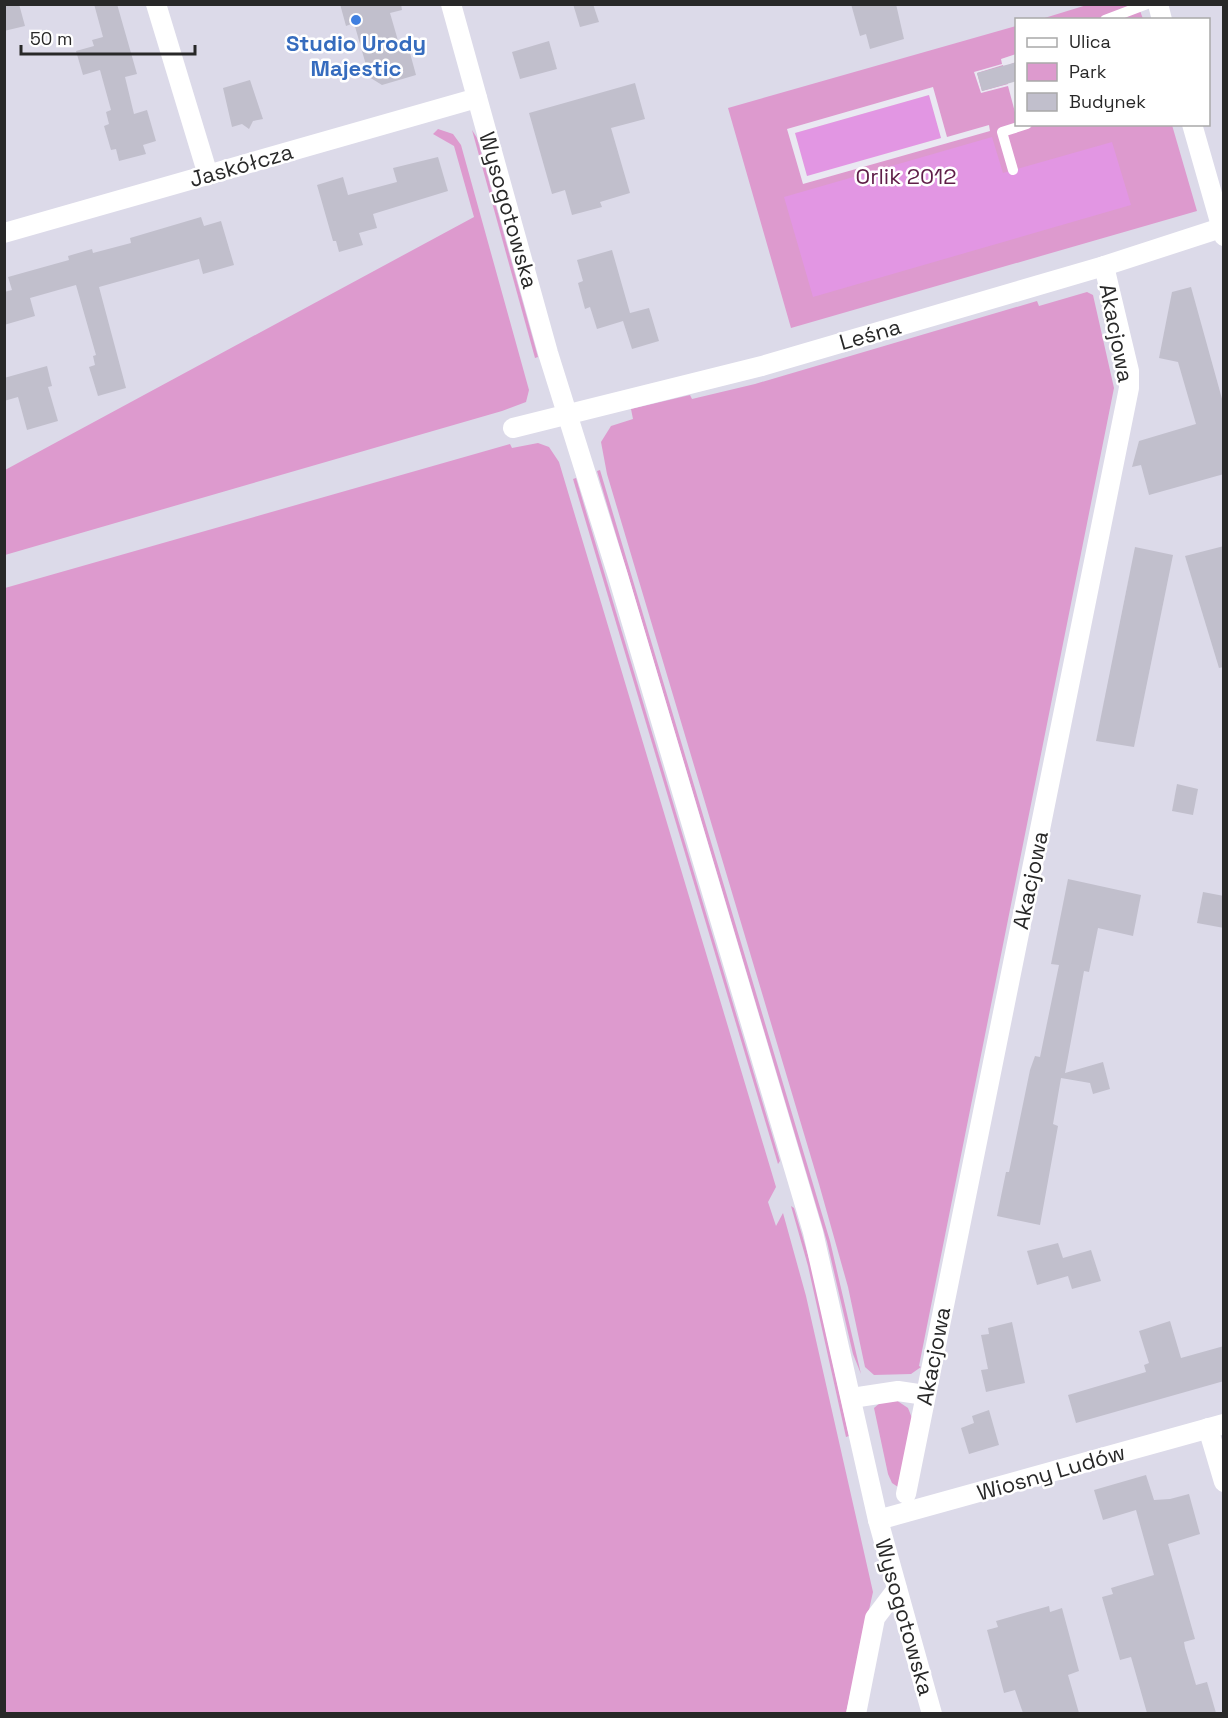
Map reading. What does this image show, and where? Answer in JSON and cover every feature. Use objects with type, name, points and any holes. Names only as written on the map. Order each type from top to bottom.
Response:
[{"type":"street","points":[[156,4],[208,175]]},
{"type":"street","name":"Wysogotowska","points":[[451,4],[568,415],[813,1232],[879,1520],[932,1713]]},
{"type":"street","name":"Jaskółcza","points":[[4,233],[477,98]]},
{"type":"street","points":[[1193,126],[1223,230]]},
{"type":"street","name":"Leśna","points":[[513,428],[762,366],[1223,230]]},
{"type":"street","name":"Akacjowa","points":[[906,1494],[1129,388],[1129,371],[1104,266]]},
{"type":"street","points":[[852,1398],[898,1391],[925,1395]]},
{"type":"street","points":[[1216,1426],[1224,1482]]},
{"type":"street","name":"Wiosny Ludów","points":[[879,1520],[1216,1426]]},
{"type":"street","points":[[856,1713],[875,1618],[897,1589]]},
{"type":"lane","points":[[1110,18],[1147,4]]},
{"type":"lane","points":[[1013,170],[1002,132],[1021,126]]},
{"type":"green space","points":[[1090,4],[1138,5],[1143,18],[1044,18]]},
{"type":"green space","name":"Orlik 2012","points":[[1015,26],[1015,126],[1172,126],[1197,211],[791,328],[728,108]]},
{"type":"green space","points":[[929,95],[941,138],[807,177],[795,133]]},
{"type":"green space","points":[[438,129],[453,134],[461,145],[529,390],[526,402],[502,411],[5,555],[5,470],[474,217],[454,146],[433,134]]},
{"type":"green space","points":[[472,130],[477,138],[538,357],[535,358]]},
{"type":"green space","points":[[992,137],[1003,173],[1112,142],[1131,205],[813,297],[784,197]]},
{"type":"green space","points":[[1087,292],[1093,295],[1114,388],[919,1366],[921,1367],[911,1374],[874,1375],[865,1367],[848,1287],[819,1184],[607,474],[601,442],[611,426],[633,419],[631,409],[690,395],[692,399],[755,384],[1037,301],[1039,306]]},
{"type":"green space","points":[[538,443],[549,447],[559,462],[776,1187],[768,1202],[776,1226],[783,1213],[806,1296],[873,1592],[846,1713],[5,1714],[5,588],[510,444],[512,448]]},
{"type":"green space","points":[[600,470],[830,1241],[861,1374],[853,1354],[827,1242],[597,471]]},
{"type":"green space","points":[[576,478],[780,1161],[778,1164],[573,479]]},
{"type":"green space","points":[[791,1206],[794,1208],[811,1265],[849,1436],[846,1437],[808,1266]]},
{"type":"green space","points":[[896,1400],[908,1408],[912,1418],[898,1487],[892,1483],[888,1474],[874,1408],[881,1402]]},
{"type":"shaded area","points":[[1015,54],[1015,62],[1011,64],[1015,78],[1015,112],[1008,86],[981,93],[974,72],[1002,64],[1001,59]],"holes":[[[1003,65],[1008,84],[982,91],[977,73]]]},
{"type":"shaded area","points":[[933,87],[947,137],[989,125],[990,131],[803,184],[787,129]],"holes":[[[929,95],[941,138],[807,176],[795,133]]]},
{"type":"building","points":[[4,4],[19,4],[25,26],[4,31]]},
{"type":"building","points":[[94,4],[117,4],[137,74],[125,77],[134,114],[147,110],[156,141],[143,145],[146,154],[119,161],[116,149],[111,150],[104,126],[109,124],[106,112],[111,110],[100,70],[83,75],[76,51],[94,46],[92,40],[103,37]]},
{"type":"building","points":[[340,4],[401,4],[402,10],[390,13],[399,44],[407,42],[416,75],[382,85],[361,72],[366,65],[354,23],[346,26]]},
{"type":"building","points":[[573,4],[593,4],[599,22],[580,27]]},
{"type":"building","points":[[851,4],[896,4],[904,39],[870,49],[866,34],[860,36]]},
{"type":"building","points":[[549,41],[557,69],[520,79],[512,52]]},
{"type":"building","points":[[1015,63],[1015,82],[982,91],[977,73]]},
{"type":"building","points":[[250,80],[263,119],[253,121],[249,129],[242,124],[232,127],[223,88]]},
{"type":"building","points":[[635,83],[645,119],[611,128],[630,193],[600,202],[602,207],[572,215],[565,190],[552,194],[529,113]]},
{"type":"building","points":[[438,157],[448,191],[373,214],[377,228],[359,233],[363,245],[339,252],[336,241],[333,241],[317,185],[343,177],[348,195],[397,182],[393,168]]},
{"type":"building","points":[[201,217],[204,226],[221,221],[234,265],[203,274],[199,259],[99,287],[126,388],[98,396],[89,367],[95,365],[93,356],[96,355],[76,285],[30,298],[35,316],[4,325],[4,292],[12,290],[8,277],[69,260],[68,256],[92,249],[93,253],[131,243],[130,238]]},
{"type":"building","points":[[612,250],[630,313],[649,308],[659,341],[632,349],[623,321],[597,329],[590,307],[585,309],[578,283],[583,281],[577,260]]},
{"type":"building","points":[[1191,287],[1224,406],[1224,474],[1149,495],[1141,465],[1132,467],[1139,441],[1196,424],[1178,362],[1159,358],[1172,292]]},
{"type":"building","points":[[47,366],[52,386],[48,387],[58,421],[27,430],[18,397],[4,401],[4,378]]},
{"type":"building","points":[[1224,546],[1224,667],[1219,668],[1185,556]]},
{"type":"building","points":[[1135,547],[1173,555],[1134,747],[1096,741]]},
{"type":"building","points":[[1177,784],[1198,789],[1193,815],[1172,811]]},
{"type":"building","points":[[1068,879],[1141,895],[1133,936],[1098,928],[1089,972],[1084,971],[1065,1073],[1103,1062],[1110,1089],[1093,1094],[1090,1083],[1061,1078],[1053,1124],[1058,1126],[1040,1225],[997,1216],[1006,1172],[1009,1172],[1030,1070],[1035,1056],[1040,1057],[1059,965],[1051,964]]},
{"type":"building","points":[[1203,892],[1224,896],[1224,928],[1197,923]]},
{"type":"building","points":[[1058,1243],[1063,1258],[1091,1250],[1101,1281],[1072,1289],[1068,1276],[1037,1285],[1027,1251]]},
{"type":"building","points":[[1170,1321],[1181,1358],[1224,1346],[1224,1381],[1076,1423],[1068,1395],[1146,1372],[1144,1365],[1149,1363],[1139,1331]]},
{"type":"building","points":[[1012,1322],[1025,1383],[986,1392],[981,1370],[988,1369],[981,1335],[989,1334],[988,1328]]},
{"type":"building","points":[[989,1410],[999,1445],[969,1454],[961,1428],[974,1423],[972,1416]]},
{"type":"building","points":[[1146,1475],[1154,1500],[1189,1494],[1200,1534],[1168,1544],[1195,1639],[1184,1642],[1185,1648],[1196,1685],[1207,1682],[1216,1713],[1147,1713],[1131,1657],[1120,1660],[1102,1597],[1113,1594],[1111,1588],[1154,1575],[1136,1510],[1103,1520],[1094,1490]]},
{"type":"building","points":[[1049,1606],[1050,1612],[1062,1608],[1079,1671],[1068,1675],[1079,1713],[1023,1713],[1015,1690],[1004,1693],[987,1630],[998,1627],[996,1621]]},
{"type":"place","name":"Studio Urody Majestic","points":[[356,20]]}]
